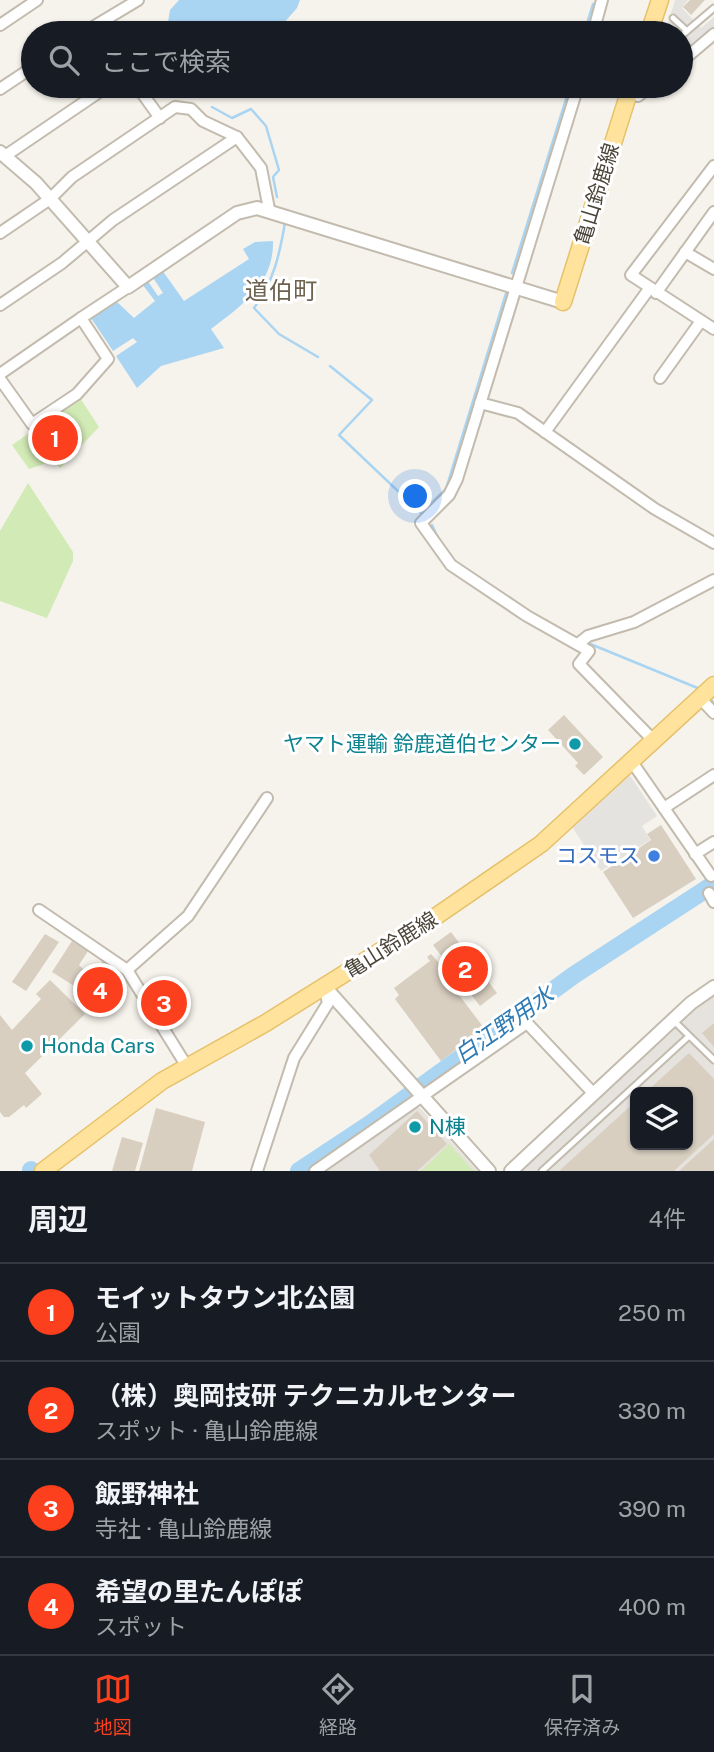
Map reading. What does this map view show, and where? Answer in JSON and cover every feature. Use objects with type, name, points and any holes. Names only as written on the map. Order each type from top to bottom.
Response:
[{"type":"main road","points":[[653,21],[660,0]]},
{"type":"main road","name":"亀山鈴鹿線","points":[[563,302],[633,98]]},
{"type":"main road","name":"亀山鈴鹿線","points":[[43,1171],[133,1100],[186,1065],[264,1024],[435,918],[541,844],[714,685]]},
{"type":"street","points":[[0,25],[37,0]]},
{"type":"street","points":[[103,21],[138,0]]},
{"type":"street","points":[[596,21],[602,0]]},
{"type":"street","points":[[693,49],[714,34]]},
{"type":"street","points":[[0,89],[21,75]]},
{"type":"street","points":[[89,98],[2,154],[50,199],[128,287]]},
{"type":"street","points":[[146,98],[160,118]]},
{"type":"street","points":[[574,98],[454,488],[421,523],[451,565],[534,620],[589,652],[579,664],[654,741]]},
{"type":"street","points":[[0,233],[50,199],[72,177],[175,107],[191,109],[203,121],[237,137],[261,168],[268,209]]},
{"type":"street","points":[[0,305],[88,242],[113,220],[237,137]]},
{"type":"street","points":[[714,166],[631,275],[714,329]]},
{"type":"street","points":[[81,318],[108,359],[78,394],[32,424],[0,376],[81,318],[237,213],[250,208],[268,209],[563,302]]},
{"type":"street","points":[[545,432],[714,212]]},
{"type":"street","points":[[685,252],[714,270]]},
{"type":"street","points":[[660,377],[701,321]]},
{"type":"street","points":[[480,402],[517,414],[655,509],[714,543]]},
{"type":"street","points":[[578,644],[588,636],[634,622],[714,579]]},
{"type":"street","points":[[700,698],[714,713]]},
{"type":"street","points":[[632,762],[711,876]]},
{"type":"street","points":[[664,808],[714,775]]},
{"type":"street","points":[[127,970],[188,916],[267,798]]},
{"type":"street","points":[[695,854],[714,842]]},
{"type":"street","points":[[39,910],[127,970],[186,1065]]},
{"type":"street","points":[[324,986],[417,1094],[489,1171]]},
{"type":"street","points":[[257,1171],[294,1058],[328,1003],[324,986]]},
{"type":"street","points":[[511,1171],[673,1020],[714,987]]},
{"type":"street","points":[[315,1171],[417,1094],[527,1023],[594,1094]]},
{"type":"lane","points":[[693,26],[714,8]]},
{"type":"lane","points":[[673,18],[676,21]]},
{"type":"lane","points":[[673,1020],[714,1060]]},
{"type":"lane","points":[[542,1171],[688,1037]]},
{"type":"shaded area","points":[[675,0],[688,0],[682,8],[701,28],[714,17],[714,28],[693,46],[693,21],[669,21]]},
{"type":"shaded area","points":[[629,774],[657,816],[642,826],[650,840],[601,871],[571,825]]},
{"type":"shaded area","points":[[714,993],[714,1171],[520,1171],[691,1014],[692,1008]]},
{"type":"shaded area","points":[[416,1108],[420,1108],[478,1171],[324,1171]]},
{"type":"green space","points":[[80,398],[99,427],[60,468],[53,461],[29,469],[12,445]]},
{"type":"green space","points":[[28,483],[73,552],[73,561],[47,618],[0,601],[0,531]]},
{"type":"green space","points":[[449,1144],[474,1171],[421,1171]]},
{"type":"water","points":[[179,0],[300,0],[286,21],[168,21],[170,10]]},
{"type":"water","points":[[273,241],[272,256],[262,281],[245,302],[211,329],[224,348],[161,366],[137,388],[116,356],[137,342],[133,338],[113,351],[91,318],[116,301],[134,318],[155,301],[142,284],[147,280],[158,296],[163,293],[152,276],[162,270],[184,301],[249,259],[243,249],[255,242]]},
{"type":"building","points":[[690,0],[705,0],[691,15],[683,7]]},
{"type":"building","name":"ヤマト運輸 鈴鹿道伯センター","points":[[564,715],[603,757],[584,775],[575,766],[578,763],[548,730]]},
{"type":"building","name":"コスモス","points":[[661,825],[696,879],[633,918],[603,872],[651,840],[647,834]]},
{"type":"building","points":[[451,932],[497,993],[480,1006],[433,945]]},
{"type":"building","points":[[45,934],[59,942],[26,991],[12,982]]},
{"type":"building","points":[[72,941],[88,951],[79,965],[93,979],[85,993],[52,972]]},
{"type":"building","points":[[431,954],[447,972],[444,975],[484,1028],[441,1061],[395,999],[399,995],[394,988],[430,961],[427,957]]},
{"type":"building","points":[[103,961],[119,971],[100,1001],[97,999],[93,1006],[86,1001],[99,980],[91,975]]},
{"type":"building","name":"Honda Cars","points":[[50,980],[85,1014],[25,1073],[42,1094],[26,1108],[24,1105],[9,1117],[4,1117],[0,1112],[0,1015],[12,1030],[41,999],[36,994]]},
{"type":"building","points":[[714,1023],[714,1047],[702,1033]]},
{"type":"building","points":[[689,1053],[714,1079],[714,1134],[674,1171],[559,1171],[630,1107],[630,1150],[693,1150],[693,1087],[652,1087]]},
{"type":"building","points":[[156,1108],[205,1122],[192,1171],[139,1171]]},
{"type":"building","name":"N棟","points":[[417,1111],[447,1144],[417,1171],[380,1171],[369,1155]]},
{"type":"building","points":[[122,1137],[143,1143],[135,1171],[112,1171]]},
{"type":"building","points":[[714,1139],[714,1171],[679,1171]]},
{"type":"waterway","points":[[588,21],[593,4]]},
{"type":"waterway","points":[[512,273],[566,98]]},
{"type":"waterway","points":[[212,107],[232,118],[251,109],[266,126],[279,170],[273,177],[277,197]]},
{"type":"waterway","points":[[285,223],[275,268],[254,308],[279,334],[318,357]]},
{"type":"waterway","points":[[421,513],[446,489],[507,290]]},
{"type":"waterway","points":[[330,366],[372,400],[339,435],[421,513]]},
{"type":"waterway","points":[[432,525],[439,540]]},
{"type":"waterway","points":[[588,643],[700,689]]},
{"type":"waterway","points":[[711,700],[714,703]]},
{"type":"waterway","name":"白江野用水","points":[[299,1171],[370,1124],[574,975],[714,884]]},
{"type":"place","name":"モイットタウン北公園","points":[[55,438]]},
{"type":"place","name":"ヤマト運輸 鈴鹿道伯センター","points":[[575,744]]},
{"type":"place","name":"コスモス","points":[[654,856]]},
{"type":"place","name":"（株）奥岡技研 テクニカルセンター","points":[[465,969]]},
{"type":"place","name":"希望の里たんぽぽ","points":[[100,990]]},
{"type":"place","name":"飯野神社","points":[[164,1003]]},
{"type":"place","name":"Honda Cars","points":[[27,1046]]},
{"type":"place","name":"N棟","points":[[415,1127]]},
{"type":"district","name":"道伯町","points":[[281,291]]}]
